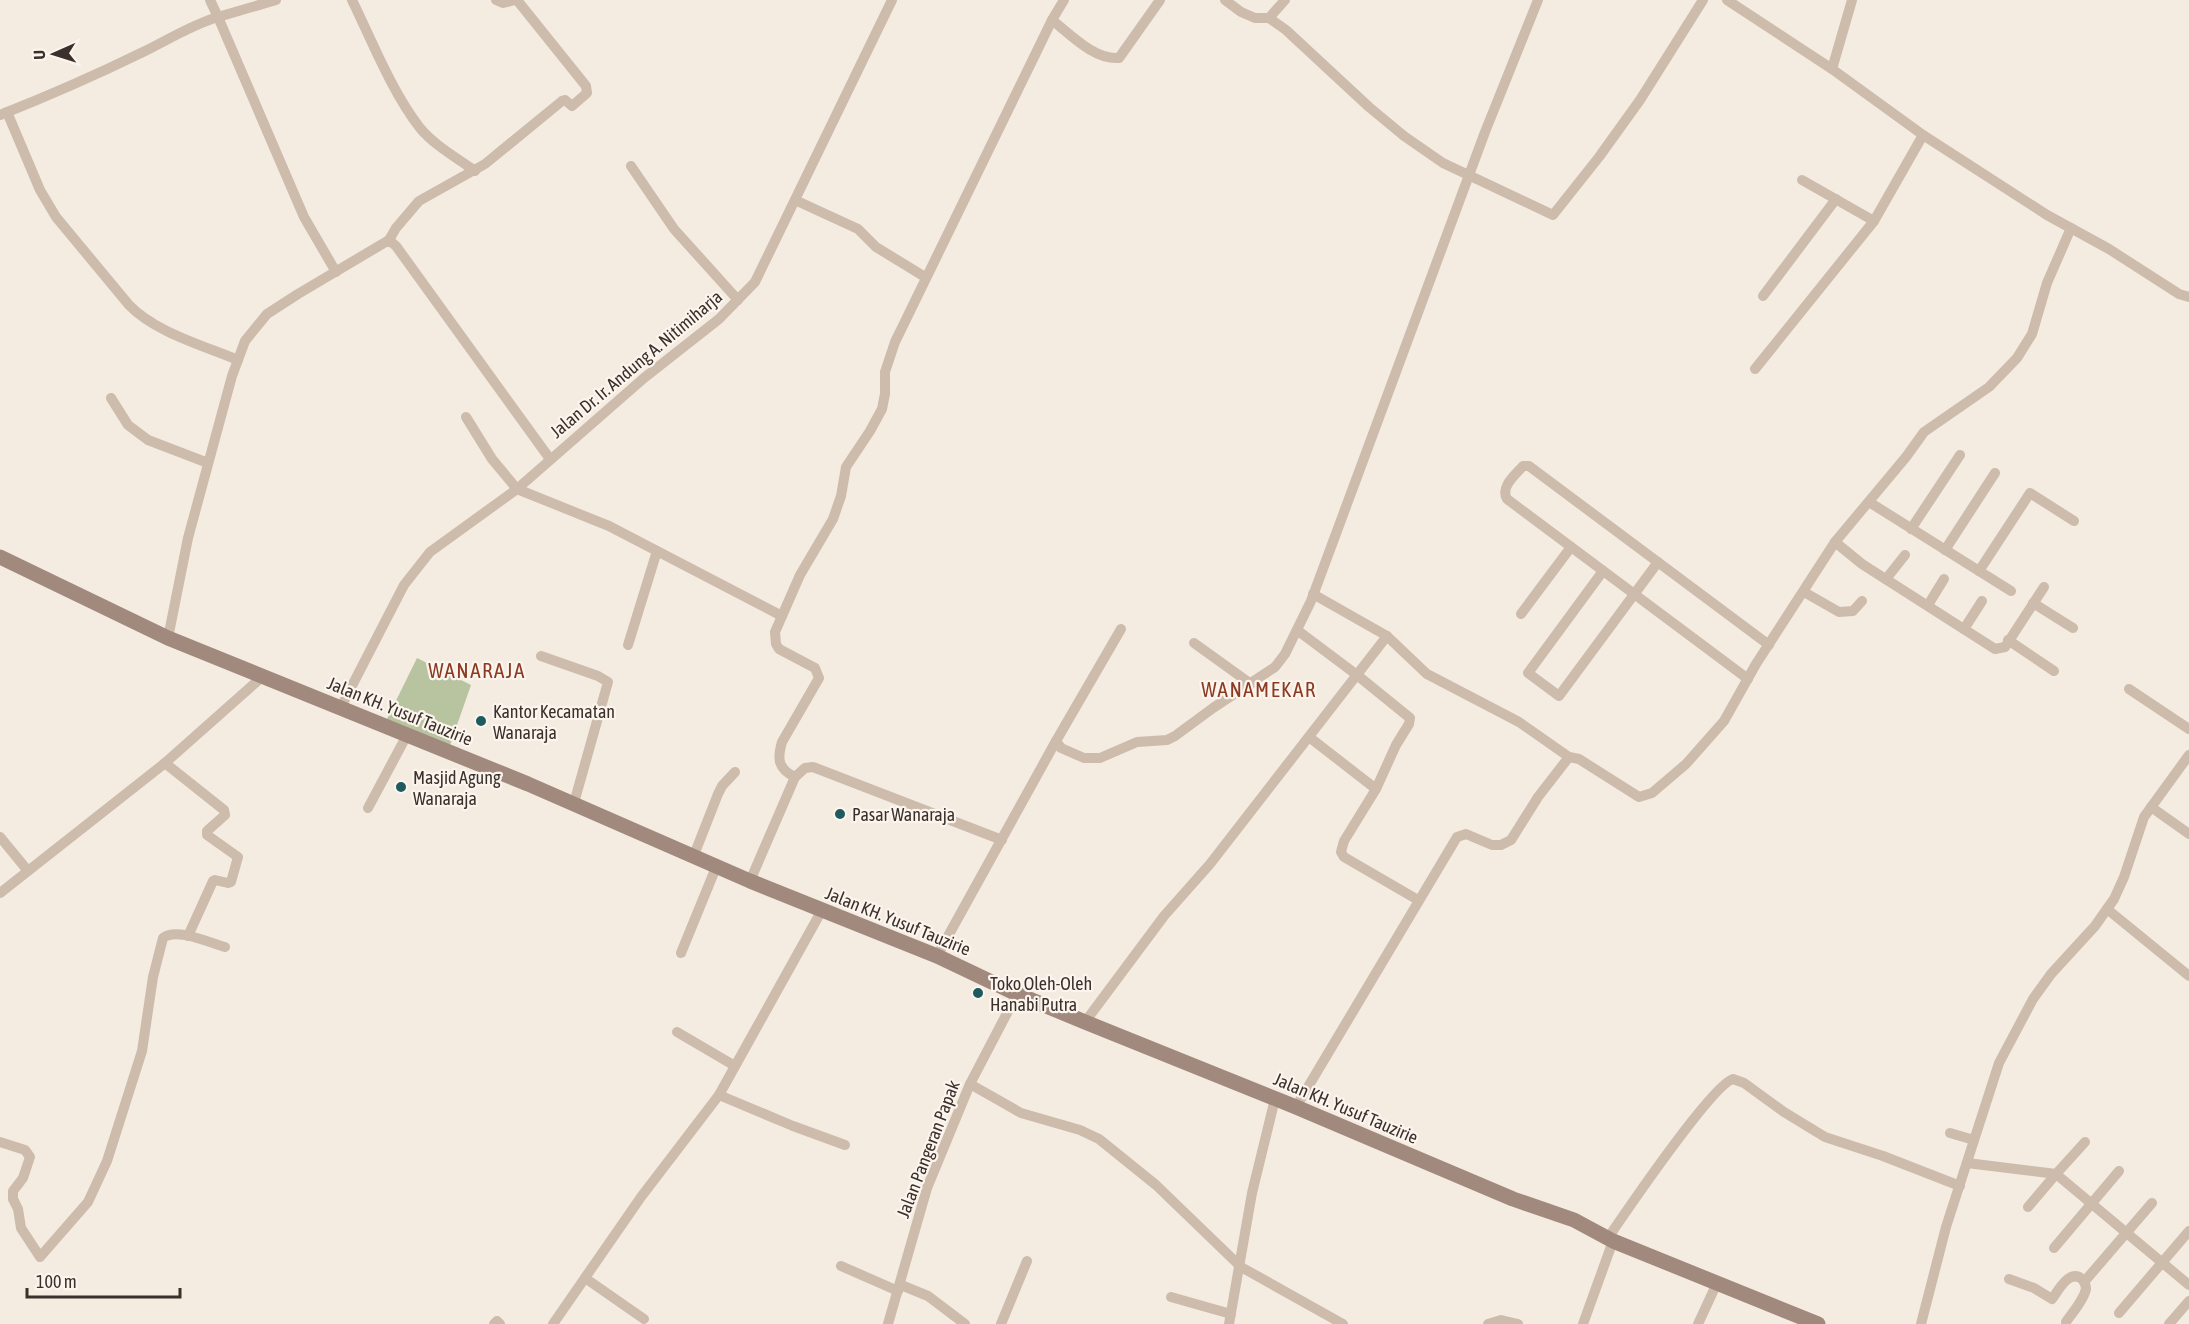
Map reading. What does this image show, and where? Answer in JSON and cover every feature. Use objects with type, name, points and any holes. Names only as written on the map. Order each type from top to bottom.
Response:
[{"type":"main road","name":"Jalan KH. Yusuf Tauzirie","points":[[0,557],[168,638],[574,803],[750,880],[937,956],[1017,994],[1513,1198],[1574,1220],[1611,1239],[1818,1324]]},
{"type":"street","points":[[210,0],[304,217],[336,272]]},
{"type":"street","points":[[238,360],[157,326],[137,314],[56,217],[40,190],[3,114],[134,57],[202,22],[276,0]]},
{"type":"street","points":[[352,0],[381,60],[421,129],[475,171]]},
{"type":"street","points":[[168,638],[188,538],[244,341],[267,314],[389,240],[419,201],[475,171],[562,101],[565,100],[572,106],[587,93],[586,87],[516,0],[503,3],[496,0]]},
{"type":"street","name":"Jalan Dr. Ir. Andung A. Nitimiharja","points":[[341,707],[392,606],[416,568],[430,552],[517,489],[644,378],[719,318],[755,282],[892,0]]},
{"type":"street","points":[[795,777],[782,768],[778,762],[778,753],[782,742],[817,684],[819,673],[815,668],[779,649],[775,632],[800,574],[833,519],[841,496],[846,467],[882,409],[888,358],[925,277],[1064,0]]},
{"type":"street","points":[[1052,20],[1088,48],[1106,57],[1119,58],[1160,0]]},
{"type":"street","points":[[1225,0],[1240,12],[1255,18],[1269,18],[1286,30],[1369,107],[1404,136],[1443,163],[1471,174],[1550,215],[1557,213],[1640,100],[1703,0]]},
{"type":"street","points":[[1269,18],[1285,0]]},
{"type":"street","points":[[1056,741],[1060,748],[1084,758],[1100,758],[1137,742],[1167,740],[1275,668],[1285,654],[1313,594],[1485,132],[1538,0]]},
{"type":"street","points":[[1727,0],[1832,69],[1923,135],[2047,215],[2179,294],[2189,297]]},
{"type":"street","points":[[1832,69],[1852,0]]},
{"type":"street","points":[[1755,369],[1874,221],[1923,135]]},
{"type":"street","points":[[631,166],[674,229],[738,300]]},
{"type":"street","points":[[1802,180],[1874,221]]},
{"type":"street","points":[[795,200],[858,229],[876,247],[925,277]]},
{"type":"street","points":[[1763,296],[1836,200]]},
{"type":"street","points":[[1313,594],[1387,636],[1427,674],[1520,722],[1569,757],[1580,759],[1635,796],[1648,796],[1686,764],[1724,721],[1769,645],[1835,542],[1924,432],[1989,387],[2018,358],[2032,334],[2047,283],[2071,228]]},
{"type":"street","points":[[389,240],[396,246],[550,459]]},
{"type":"street","points":[[111,398],[128,425],[148,440],[208,463]]},
{"type":"street","points":[[466,417],[492,459],[517,489],[609,526],[782,616]]},
{"type":"street","points":[[1911,529],[1960,455]]},
{"type":"street","points":[[1748,679],[1507,499],[1504,494],[1505,489],[1522,466],[1529,466],[1769,645]]},
{"type":"street","points":[[1945,550],[1995,473]]},
{"type":"street","points":[[1979,571],[2030,493],[2074,520]]},
{"type":"street","points":[[1869,502],[2011,591]]},
{"type":"street","points":[[1835,542],[1862,564],[1995,649],[2000,650],[2005,646],[2044,587]]},
{"type":"street","points":[[1521,614],[1571,547]]},
{"type":"street","points":[[628,645],[657,551]]},
{"type":"street","points":[[1886,579],[1905,555]]},
{"type":"street","points":[[1603,571],[1528,673],[1559,696],[1658,562]]},
{"type":"street","points":[[1928,605],[1944,579]]},
{"type":"street","points":[[1804,592],[1839,612],[1853,611],[1862,602]]},
{"type":"street","points":[[1964,629],[1982,601]]},
{"type":"street","points":[[2033,603],[2073,628]]},
{"type":"street","points":[[937,956],[1121,628]]},
{"type":"street","points":[[1297,630],[1357,675],[1410,720],[1376,789],[1344,841],[1341,852],[1344,857],[1418,900]]},
{"type":"street","points":[[1085,1022],[1164,916],[1210,864],[1387,636]]},
{"type":"street","points":[[2008,640],[2054,671]]},
{"type":"street","points":[[1194,643],[1251,684]]},
{"type":"street","points":[[541,656],[598,676],[608,682],[574,803]]},
{"type":"street","points":[[0,893],[165,763],[263,676]]},
{"type":"street","points":[[2129,689],[2189,729]]},
{"type":"street","points":[[368,808],[407,735]]},
{"type":"street","points":[[1309,737],[1376,789]]},
{"type":"street","points":[[1921,1324],[1946,1227],[1999,1063],[2020,1021],[2051,974],[2095,926],[2107,909],[2124,877],[2144,817],[2189,755]]},
{"type":"street","points":[[1296,1107],[1449,849],[1460,835],[1466,834],[1492,845],[1501,845],[1511,840],[1538,797],[1569,757]]},
{"type":"street","points":[[165,763],[224,810],[225,815],[208,829],[207,835],[238,857],[231,882],[228,884],[214,880],[188,936]]},
{"type":"street","points":[[750,880],[795,777],[805,768],[813,767],[1002,840]]},
{"type":"street","points":[[694,855],[718,794],[735,772]]},
{"type":"street","points":[[2151,807],[2189,834]]},
{"type":"street","points":[[0,837],[28,871]]},
{"type":"street","points":[[681,953],[717,865]]},
{"type":"street","points":[[2107,909],[2189,976]]},
{"type":"street","points":[[553,1324],[641,1197],[719,1095],[822,910]]},
{"type":"street","points":[[0,1142],[25,1150],[30,1157],[23,1178],[14,1191],[13,1199],[18,1209],[21,1228],[38,1257],[41,1257],[88,1202],[107,1161],[143,1044],[154,969],[163,938],[168,934],[188,936],[225,948]]},
{"type":"street","name":"Jalan Pangeran Papak","points":[[888,1324],[927,1188],[970,1084],[1017,994]]},
{"type":"street","points":[[677,1032],[735,1066]]},
{"type":"street","points":[[1582,1324],[1611,1239],[1642,1187],[1723,1084],[1733,1079],[1744,1083],[1784,1112],[1825,1137],[1892,1159],[1960,1186]]},
{"type":"street","points":[[970,1084],[1021,1113],[1080,1130],[1099,1139],[1156,1185],[1240,1267],[1344,1324]]},
{"type":"street","points":[[719,1095],[766,1116],[845,1145]]},
{"type":"street","points":[[1170,1297],[1230,1319],[1252,1193],[1275,1099]]},
{"type":"street","points":[[1950,1133],[1974,1140]]},
{"type":"street","points":[[2028,1207],[2085,1142]]},
{"type":"street","points":[[1967,1164],[2056,1174],[2189,1285]]},
{"type":"street","points":[[2054,1248],[2120,1171]]},
{"type":"street","points":[[2084,1282],[2152,1203]]},
{"type":"street","points":[[2119,1313],[2189,1231]]},
{"type":"street","points":[[1000,1324],[1027,1261]]},
{"type":"street","points":[[841,1266],[899,1288],[928,1296],[965,1324]]},
{"type":"street","points":[[2008,1279],[2034,1288],[2052,1299],[2068,1278],[2076,1276],[2084,1282],[2085,1291],[2066,1322]]},
{"type":"street","points":[[585,1278],[644,1319]]},
{"type":"street","points":[[1698,1324],[1718,1283]]},
{"type":"street","points":[[2169,1324],[2189,1301]]},
{"type":"street","points":[[1488,1324],[1501,1320],[1518,1324]]},
{"type":"street","points":[[494,1324],[497,1321],[500,1324]]},
{"type":"green space","points":[[417,658],[471,685],[449,748],[386,721]]},
{"type":"place","name":"Kantor Kecamatan Wanaraja","points":[[481,721]]},
{"type":"place","name":"Masjid Agung Wanaraja","points":[[401,787]]},
{"type":"place","name":"Pasar Wanaraja","points":[[840,814]]},
{"type":"place","name":"Toko Oleh-Oleh Hanabi Putra","points":[[978,993]]},
{"type":"district","name":"WANARAJA","points":[[477,670]]},
{"type":"district","name":"WANAMEKAR","points":[[1259,689]]}]
